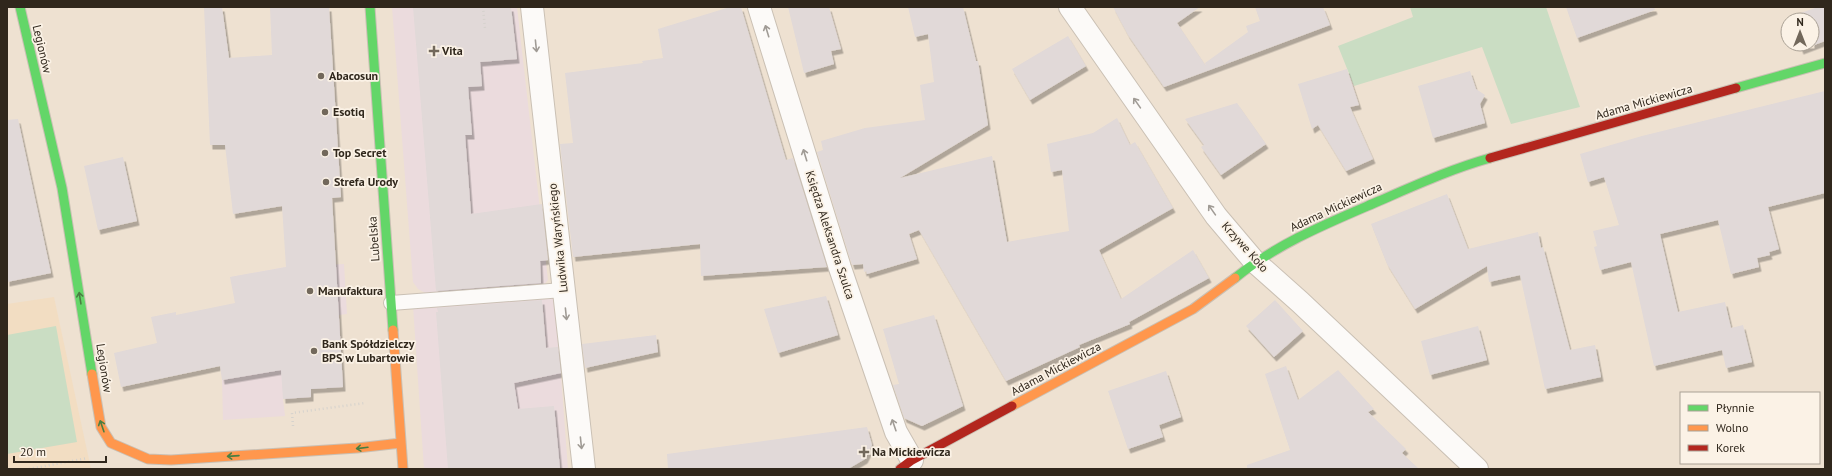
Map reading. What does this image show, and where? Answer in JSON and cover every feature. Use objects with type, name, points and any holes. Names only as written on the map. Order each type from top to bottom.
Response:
[{"type":"street","name":"Legionów","points":[[20,7],[62,188],[101,427],[111,443],[148,458],[171,460],[357,448],[401,443]]},
{"type":"street","name":"Lubelska","points":[[370,7],[403,469]]},
{"type":"street","name":"Ludwika Waryńskiego","points":[[532,7],[584,469]]},
{"type":"street","name":"Księdza Aleksandra Szulca","points":[[759,7],[840,268],[906,464]]},
{"type":"street","name":"Krzywe Koło","points":[[1070,7],[1216,216],[1254,262],[1300,302],[1477,469]]},
{"type":"street","name":"Adama Mickiewicza","points":[[906,464],[1193,309],[1225,287],[1254,262],[1304,233],[1458,167],[1825,62]]},
{"type":"lane","points":[[391,303],[564,290]]},
{"type":"path","points":[[483,7],[485,29]]},
{"type":"path","points":[[293,428],[292,413],[365,403]]},
{"type":"path","points":[[29,469],[92,458]]},
{"type":"shaded area","points":[[392,7],[517,7],[548,280],[543,286],[429,295],[418,289],[413,282]]},
{"type":"shaded area","points":[[344,264],[347,314],[339,315],[343,387],[311,389],[311,397],[283,399],[285,416],[223,420],[222,380],[247,375],[231,277],[286,267]]},
{"type":"shaded area","points":[[555,296],[568,469],[424,469],[413,306]]},
{"type":"shaded area","points":[[54,297],[91,469],[7,469],[7,304]]},
{"type":"green space","points":[[1410,7],[1546,7],[1580,107],[1511,124],[1482,47],[1354,86],[1338,46],[1413,17]]},
{"type":"green space","points":[[56,326],[77,442],[7,454],[7,335]]},
{"type":"building","points":[[204,7],[222,7],[229,58],[272,55],[270,7],[329,7],[341,197],[332,198],[343,387],[311,389],[311,397],[283,399],[281,370],[222,380],[220,366],[121,387],[114,353],[157,343],[151,317],[176,312],[176,315],[235,303],[230,277],[286,267],[282,206],[233,214],[225,145],[210,145]]},
{"type":"building","points":[[413,7],[511,7],[517,59],[480,62],[482,86],[468,87],[472,135],[465,135],[471,214],[542,204],[548,260],[540,261],[541,283],[436,291]]},
{"type":"building","points":[[730,7],[741,7],[786,160],[793,158],[827,267],[701,276],[700,244],[573,257],[560,144],[573,143],[565,73],[643,63],[642,61],[663,58],[658,29]]},
{"type":"building","points":[[788,7],[829,7],[841,49],[831,51],[834,64],[804,73]]},
{"type":"building","points":[[908,7],[963,7],[976,61],[978,61],[988,125],[900,178],[992,156],[1007,242],[1069,231],[1062,170],[1051,172],[1047,144],[1093,133],[1117,118],[1130,145],[1135,142],[1173,208],[1099,250],[1121,299],[1193,250],[1209,278],[1129,322],[1130,324],[1079,345],[1080,347],[1006,381],[919,230],[909,234],[917,259],[867,274],[866,271],[864,272],[863,264],[852,265],[817,152],[823,150],[821,141],[865,128],[925,120],[920,85],[934,82],[928,34],[915,37]]},
{"type":"building","points":[[1113,7],[1200,7],[1177,23],[1206,66],[1205,63],[1248,32],[1246,26],[1260,21],[1255,7],[1323,7],[1330,25],[1164,87],[1128,35]]},
{"type":"building","points":[[1566,7],[1654,7],[1655,10],[1577,38]]},
{"type":"building","points":[[1818,7],[1825,7],[1825,41],[1820,43],[1820,12],[1804,12]]},
{"type":"building","points":[[1068,36],[1086,66],[1030,100],[1012,69]]},
{"type":"building","points":[[1347,69],[1359,105],[1350,107],[1373,159],[1346,171],[1318,125],[1312,129],[1298,84]]},
{"type":"building","points":[[1470,71],[1476,89],[1485,95],[1480,104],[1485,123],[1433,138],[1418,86]]},
{"type":"building","points":[[1825,91],[1825,193],[1768,207],[1779,249],[1769,252],[1770,255],[1757,258],[1759,267],[1731,274],[1718,220],[1660,234],[1678,312],[1725,302],[1731,328],[1743,325],[1752,362],[1726,368],[1722,350],[1654,366],[1631,262],[1600,270],[1594,247],[1597,246],[1593,231],[1619,225],[1604,177],[1588,182],[1580,154],[1642,136]]},
{"type":"building","points":[[1237,103],[1266,144],[1221,175],[1201,147],[1204,145],[1185,119]]},
{"type":"building","points":[[18,119],[51,273],[7,282],[7,120]]},
{"type":"building","points":[[123,157],[137,221],[98,230],[84,166]]},
{"type":"building","points":[[1447,194],[1468,249],[1538,232],[1541,248],[1543,247],[1570,350],[1595,345],[1601,377],[1545,389],[1520,275],[1489,282],[1487,266],[1415,309],[1387,264],[1371,224]]},
{"type":"building","points":[[826,296],[838,335],[778,353],[764,309]]},
{"type":"building","points":[[542,300],[546,348],[558,347],[561,373],[514,383],[518,409],[554,406],[560,469],[448,469],[436,312],[438,312],[437,308]]},
{"type":"building","points":[[1275,300],[1303,331],[1274,357],[1246,326]]},
{"type":"building","points":[[934,315],[963,406],[922,426],[904,418],[893,385],[899,384],[883,329]]},
{"type":"building","points":[[1478,326],[1487,360],[1430,375],[1421,341]]},
{"type":"building","points":[[656,335],[658,352],[585,368],[582,344]]},
{"type":"building","points":[[1286,366],[1298,400],[1338,370],[1374,409],[1368,412],[1406,449],[1402,453],[1419,469],[1247,469],[1247,465],[1290,450],[1265,374]]},
{"type":"building","points":[[1166,371],[1181,417],[1159,425],[1163,437],[1128,449],[1108,391]]},
{"type":"building","points":[[867,427],[872,445],[865,459],[848,469],[668,469],[667,454]]},
{"type":"traffic: fast","points":[[20,7],[62,188],[92,374]]},
{"type":"traffic: fast","points":[[370,7],[393,330]]},
{"type":"traffic: fast","points":[[1736,88],[1825,63]]},
{"type":"traffic: fast","points":[[1235,278],[1268,254],[1322,226],[1461,167],[1490,158]]},
{"type":"traffic: slow","points":[[1012,406],[1193,309],[1235,278]]},
{"type":"traffic: slow","points":[[393,330],[403,469]]},
{"type":"traffic: slow","points":[[92,374],[101,427],[111,443],[148,459],[171,460],[357,448],[401,443]]},
{"type":"traffic: jam","points":[[1490,158],[1736,88]]},
{"type":"traffic: jam","points":[[900,469],[912,460],[1012,406]]},
{"type":"place","name":"Vita","points":[[434,51]]},
{"type":"place","name":"Abacosun","points":[[321,76]]},
{"type":"place","name":"Esotiq","points":[[325,112]]},
{"type":"place","name":"Top Secret","points":[[325,153]]},
{"type":"place","name":"Strefa Urody","points":[[326,182]]},
{"type":"place","name":"Manufaktura","points":[[310,291]]},
{"type":"place","name":"Bank Spółdzielczy BPS w Lubartowie","points":[[314,351]]},
{"type":"place","name":"Na Mickiewicza","points":[[864,452]]}]
